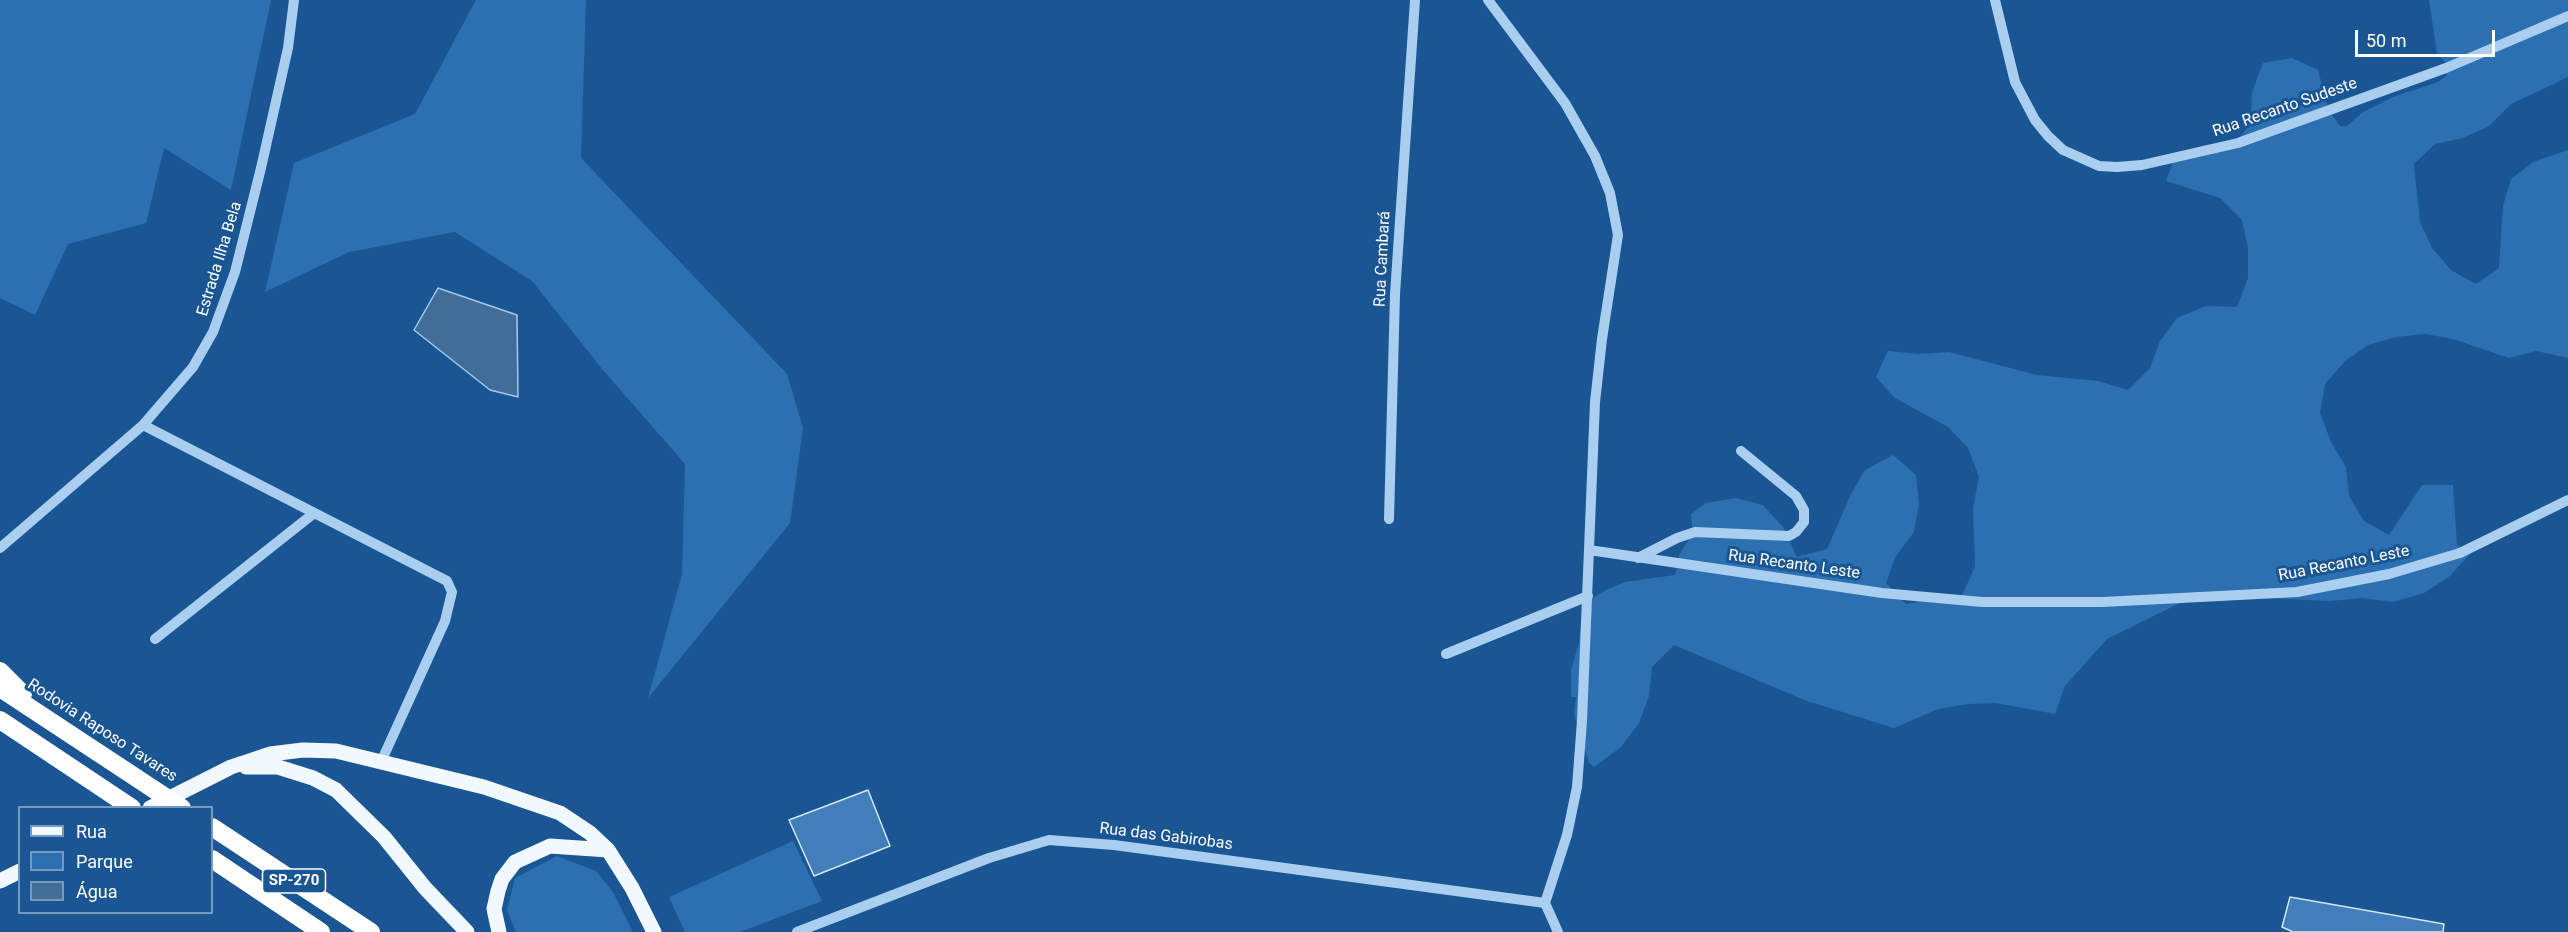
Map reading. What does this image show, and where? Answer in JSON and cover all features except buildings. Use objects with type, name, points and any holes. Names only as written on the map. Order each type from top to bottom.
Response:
[{"type":"highway","points":[[0,671],[48,719]]},
{"type":"highway","name":"Rodovia Raposo Tavares","points":[[0,688],[180,806]]},
{"type":"highway","points":[[5,725],[130,806]]},
{"type":"highway","name":"SP-270","points":[[214,828],[371,932]]},
{"type":"highway","name":"SP-270","points":[[213,861],[321,932]]},
{"type":"main road","points":[[152,806],[231,767],[270,754],[303,750],[336,751],[381,762],[529,800],[560,813],[590,833],[608,850],[632,888],[654,932]]},
{"type":"main road","points":[[231,767],[278,766],[313,778],[336,790],[384,837],[425,888],[467,932]]},
{"type":"main road","points":[[499,932],[494,909],[498,891],[502,879],[515,862],[550,846],[608,850]]},
{"type":"main road","points":[[0,881],[18,872]]},
{"type":"street","name":"Estrada Ilha Bela","points":[[0,548],[143,425],[194,367],[213,332],[235,272],[261,168],[288,48],[294,0]]},
{"type":"street","name":"Rua Cambará","points":[[1389,519],[1395,294],[1415,0]]},
{"type":"street","points":[[1488,0],[1565,103],[1595,156],[1610,193],[1618,235],[1595,402],[1588,596],[1577,787],[1567,835],[1545,903],[1558,932]]},
{"type":"street","name":"Rua Recanto Sudeste","points":[[1995,0],[2015,82],[2035,120],[2063,150],[2099,166],[2116,167],[2142,165],[2238,143],[2446,68],[2568,16]]},
{"type":"street","points":[[143,425],[313,514],[441,576],[452,592],[445,621],[381,762]]},
{"type":"street","points":[[1638,558],[1677,538],[1695,532],[1789,536],[1796,532],[1804,522],[1804,510],[1796,496],[1741,451]]},
{"type":"street","name":"Rua Recanto Leste","points":[[1589,550],[1882,593],[1982,602],[2103,602],[2297,592],[2390,574],[2460,553],[2568,500]]},
{"type":"street","points":[[155,639],[313,514]]},
{"type":"street","points":[[1446,654],[1588,596]]},
{"type":"street","name":"Rua das Gabirobas","points":[[797,932],[988,858],[1049,840],[1114,845],[1545,903]]},
{"type":"green space","points":[[0,0],[271,0],[231,190],[164,148],[146,223],[68,244],[35,315],[0,298]]},
{"type":"green space","points":[[476,0],[586,0],[581,158],[787,374],[803,428],[790,523],[648,698],[682,574],[685,464],[603,370],[532,281],[455,232],[349,252],[265,292],[294,163],[415,114]]},
{"type":"green space","points":[[2429,0],[2568,0],[2568,77],[2511,104],[2489,126],[2463,138],[2435,144],[2414,164],[2420,222],[2432,248],[2451,270],[2476,284],[2499,268],[2503,206],[2511,179],[2533,162],[2568,150],[2568,358],[2536,351],[2509,358],[2453,339],[2425,334],[2396,337],[2368,345],[2345,361],[2325,384],[2320,413],[2331,442],[2346,467],[2349,496],[2364,521],[2389,535],[2422,485],[2453,485],[2457,545],[2471,553],[2450,576],[2424,593],[2393,602],[2363,598],[2330,601],[2268,598],[2184,601],[2107,639],[2065,686],[2055,714],[1996,703],[1968,704],[1938,709],[1894,728],[1807,701],[1674,645],[1652,667],[1649,696],[1639,723],[1621,747],[1594,767],[1589,763],[1574,714],[1576,697],[1571,697],[1571,670],[1579,643],[1582,613],[1592,599],[1625,582],[1675,575],[1679,555],[1693,533],[1691,514],[1706,503],[1736,498],[1763,505],[1783,527],[1797,557],[1827,549],[1851,494],[1865,470],[1893,455],[1916,475],[1919,504],[1914,532],[1896,556],[1886,583],[1906,604],[1962,595],[1975,567],[1973,508],[1979,477],[1968,448],[1948,427],[1895,398],[1876,377],[1888,351],[1918,354],[1949,352],[2037,375],[2098,381],[2128,390],[2150,368],[2160,341],[2177,318],[2206,306],[2237,307],[2248,278],[2248,248],[2242,220],[2220,198],[2166,181],[2176,154],[2204,145],[2234,146],[2251,122],[2252,92],[2263,63],[2292,58],[2318,70],[2329,111],[2340,126],[2347,126],[2363,112],[2393,97],[2438,82],[2447,75],[2447,64],[2437,53]]},
{"type":"green space","points":[[793,841],[822,901],[740,932],[685,932],[669,897]]},
{"type":"green space","points":[[557,856],[596,871],[613,892],[633,932],[516,932],[507,910],[515,878]]},
{"type":"water","points":[[438,288],[517,315],[518,397],[490,390],[414,330]]}]
